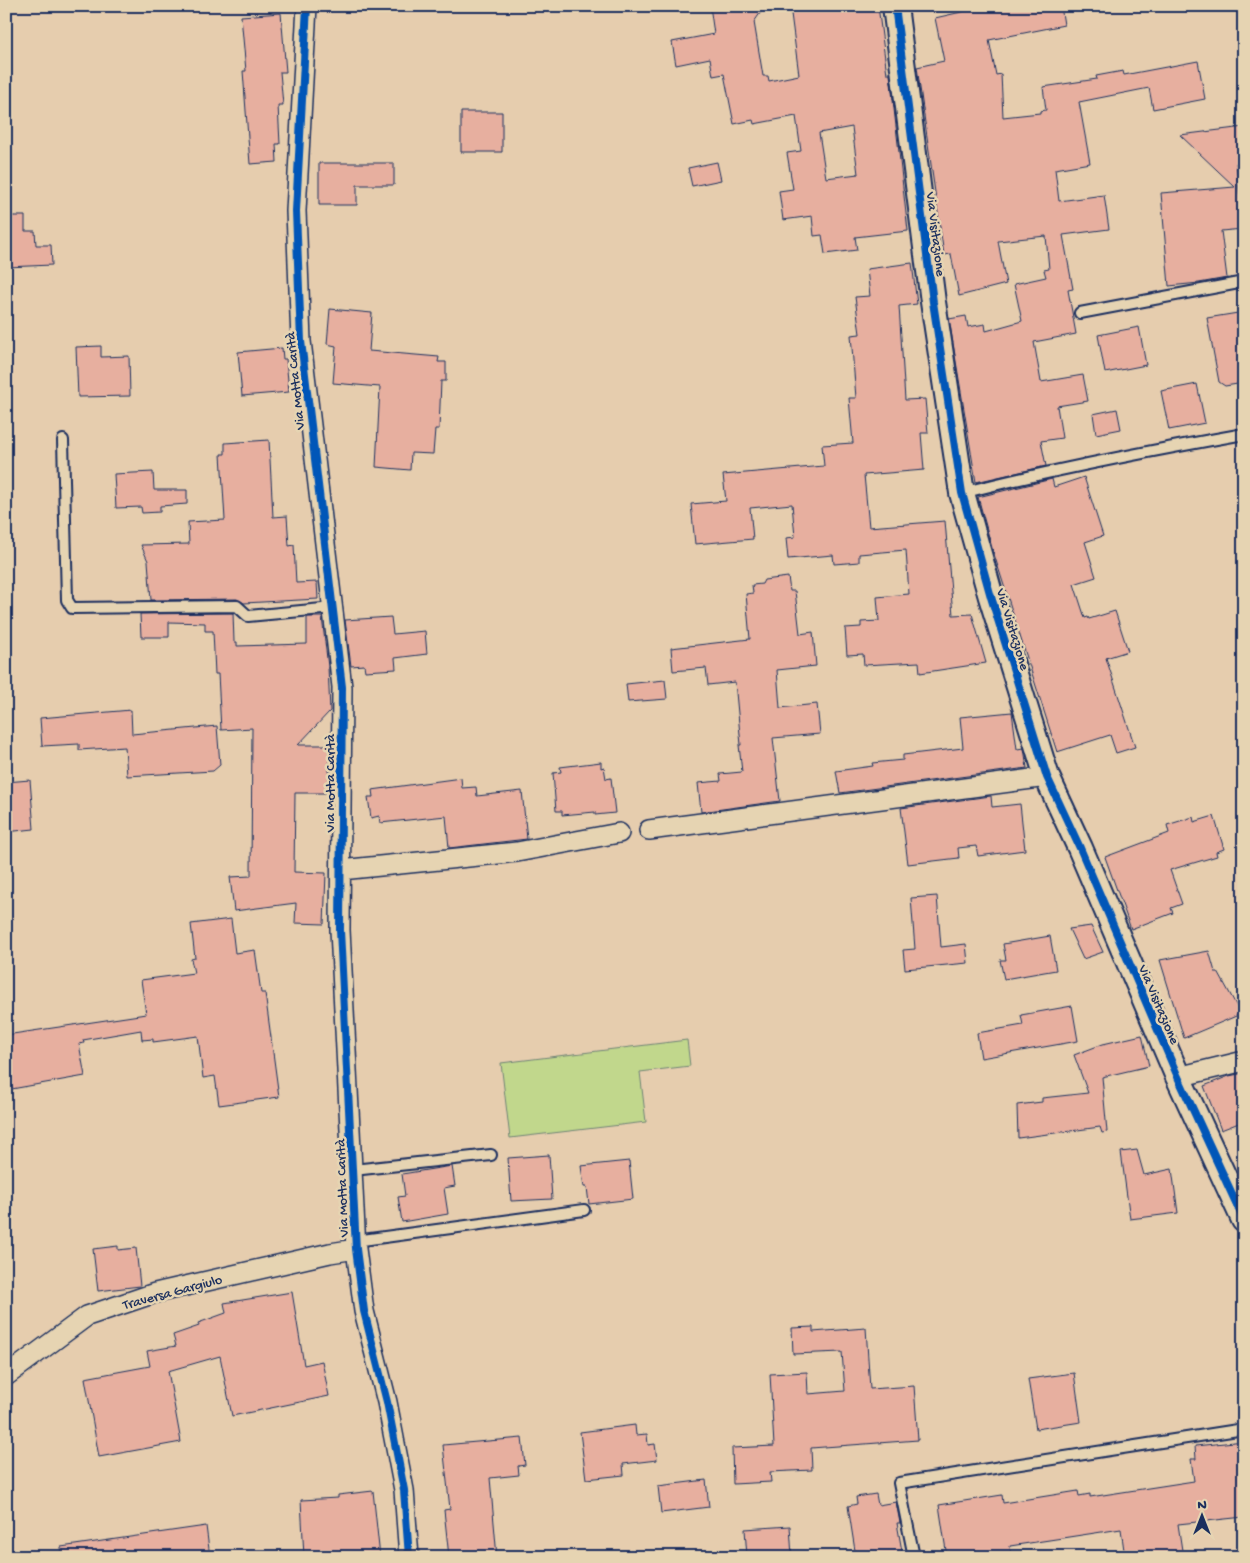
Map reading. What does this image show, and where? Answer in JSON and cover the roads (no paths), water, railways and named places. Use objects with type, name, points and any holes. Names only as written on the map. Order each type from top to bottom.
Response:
[{"type":"street","name":"Via Motta Carità","points":[[307,6],[296,211],[301,341],[342,687],[340,930],[356,1245],[364,1311],[387,1402],[404,1490],[409,1557]]},
{"type":"street","name":"Via Visitazione","points":[[895,6],[932,292],[962,493],[991,597],[1047,777],[1080,848],[1178,1077],[1244,1220]]},
{"type":"street","points":[[649,830],[1047,777]]},
{"type":"street","points":[[341,870],[517,852],[619,833]]},
{"type":"street","points":[[1178,1077],[1244,1061]]},
{"type":"street","name":"Traversa Gargiulo","points":[[6,1376],[87,1316],[155,1293],[330,1253],[356,1245]]},
{"type":"lane","points":[[1080,314],[1244,282]]},
{"type":"lane","points":[[962,493],[1132,454],[1244,434]]},
{"type":"lane","points":[[63,440],[67,600],[72,608],[238,606],[248,616],[333,608]]},
{"type":"lane","points":[[353,1170],[491,1155]]},
{"type":"lane","points":[[356,1245],[584,1210]]},
{"type":"lane","points":[[914,1557],[899,1483],[1244,1428]]}]
